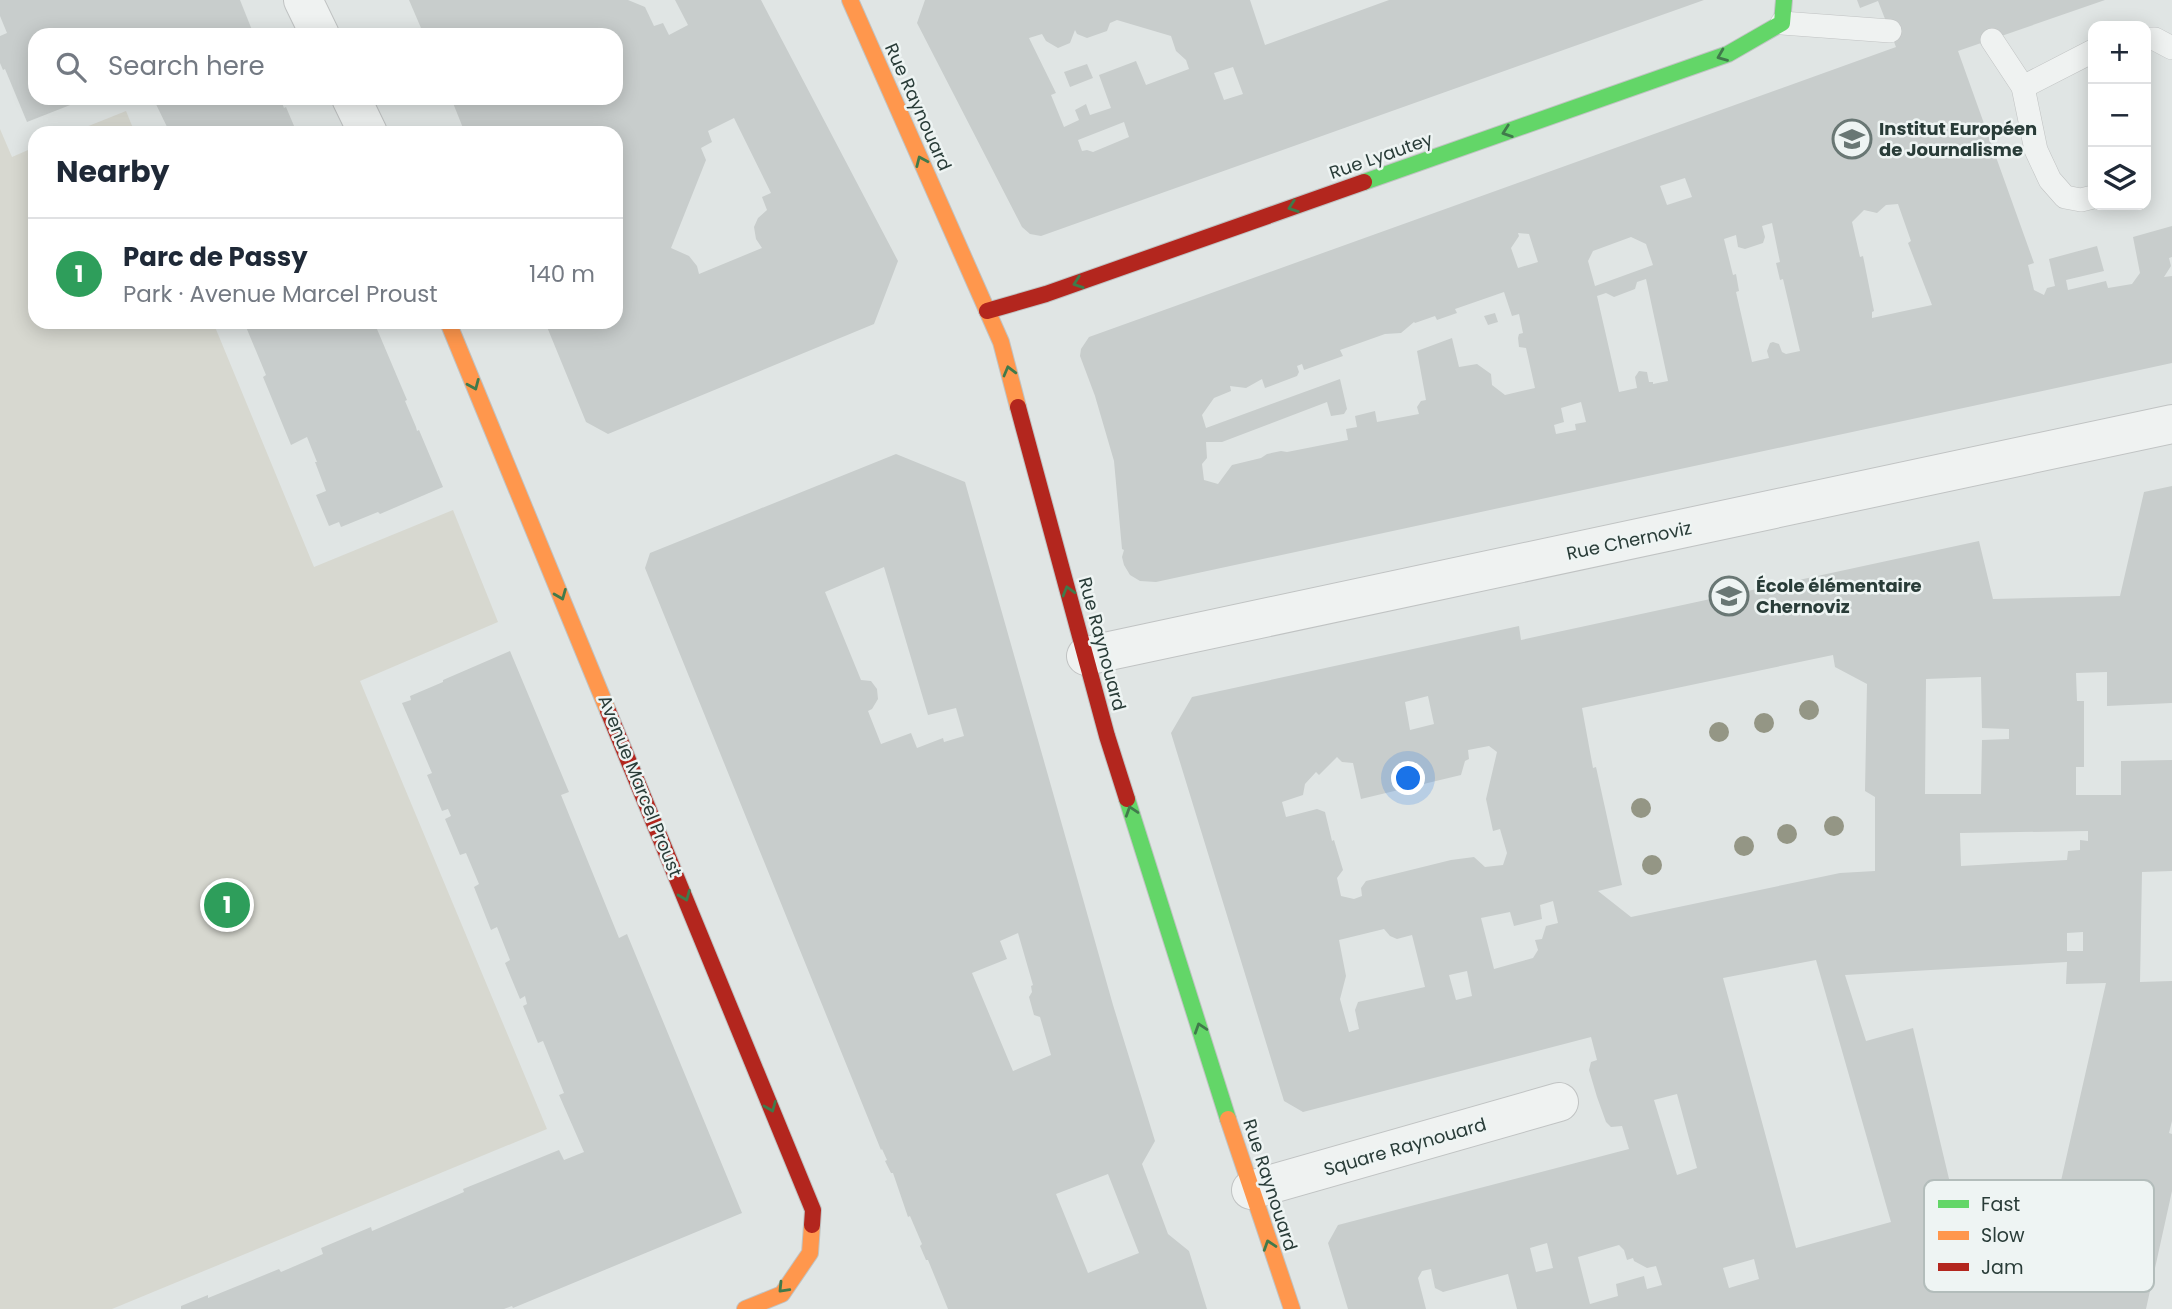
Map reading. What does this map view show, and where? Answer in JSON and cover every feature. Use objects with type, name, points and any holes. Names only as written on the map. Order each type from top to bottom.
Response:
[{"type":"street","points":[[303,0],[317,28]]},
{"type":"street","name":"Rue Raynouard","points":[[850,0],[1001,342],[1107,736],[1251,1190],[1292,1309]]},
{"type":"street","points":[[1782,23],[1784,0]]},
{"type":"street","name":"Rue Lyautey","points":[[987,311],[1059,290],[1728,54],[1782,23]]},
{"type":"street","points":[[354,105],[365,126]]},
{"type":"street","name":"Avenue Marcel Proust","points":[[451,329],[813,1209],[810,1253],[782,1294],[745,1309]]},
{"type":"street","name":"Rue Chernoviz","points":[[1086,656],[2172,424]]},
{"type":"street","name":"Square Raynouard","points":[[1251,1190],[1559,1102]]},
{"type":"lane","points":[[1782,23],[1890,31]]},
{"type":"lane","points":[[2151,39],[2172,48]]},
{"type":"lane","points":[[1992,40],[2023,87],[2036,150],[2050,180],[2064,197],[2081,200],[2088,198]]},
{"type":"lane","points":[[2023,87],[2088,54]]},
{"type":"shaded area","points":[[126,111],[132,126],[88,126]]},
{"type":"shaded area","points":[[0,129],[12,157],[28,150],[28,329],[216,329],[314,567],[453,510],[498,622],[360,681],[547,1129],[112,1309],[0,1309]]},
{"type":"building","points":[[0,0],[240,0],[251,28],[28,28],[28,105],[70,105],[27,122],[0,63],[0,36],[7,33],[0,16]]},
{"type":"building","points":[[409,0],[628,0],[645,7],[654,26],[663,23],[669,35],[688,25],[675,0],[761,0],[898,261],[874,324],[608,434],[586,422],[548,329],[623,329],[623,126],[462,126],[454,105],[623,105],[623,28],[421,28]],"holes":[[[734,118],[771,193],[762,197],[767,210],[758,218],[754,227],[756,239],[762,248],[699,274],[697,266],[689,256],[671,248],[706,160],[701,148],[712,142],[708,131]]]},
{"type":"building","points":[[925,0],[1250,0],[1265,45],[1389,0],[1704,0],[1041,236],[1030,234],[1022,227],[917,23]],"holes":[[[1117,20],[1171,36],[1176,51],[1186,60],[1189,69],[1146,85],[1136,61],[1099,75],[1111,108],[1090,115],[1086,104],[1075,110],[1079,120],[1064,127],[1051,95],[1056,93],[1029,38],[1042,34],[1046,41],[1058,48],[1070,43],[1075,30],[1077,34],[1087,38],[1107,31],[1110,23]],[[1233,67],[1243,94],[1224,100],[1214,73]],[[1124,122],[1129,137],[1093,152],[1082,151],[1078,140]]]},
{"type":"building","points":[[1857,0],[2105,0],[1958,51],[2034,263],[2028,265],[2034,290],[2044,295],[2047,288],[2055,286],[2049,259],[2097,246],[2104,271],[2066,280],[2068,290],[2106,281],[2108,288],[2132,284],[2140,273],[2133,237],[2172,226],[2172,257],[2169,258],[2171,266],[2164,277],[2172,276],[2172,363],[1156,582],[1140,581],[1130,575],[1122,557],[1124,550],[1114,461],[1080,356],[1089,337],[1896,47],[1878,1],[1860,8]],"holes":[[[1685,178],[1692,197],[1667,205],[1660,186]],[[1898,204],[1911,241],[1908,243],[1932,305],[1872,318],[1874,311],[1863,256],[1860,257],[1852,222],[1864,210],[1877,213],[1886,205]],[[1772,223],[1780,262],[1776,263],[1780,280],[1783,279],[1800,351],[1786,354],[1782,352],[1779,344],[1773,342],[1767,351],[1769,358],[1752,362],[1736,292],[1739,291],[1736,274],[1733,275],[1724,239],[1736,235],[1738,247],[1745,249],[1763,243],[1765,237],[1762,226]],[[1518,233],[1529,234],[1538,262],[1518,268],[1511,248],[1519,236]],[[1631,237],[1646,244],[1653,265],[1595,286],[1588,261],[1593,251]],[[1646,279],[1668,381],[1653,384],[1649,382],[1647,372],[1639,371],[1635,377],[1637,388],[1619,392],[1597,296],[1606,293],[1614,297],[1635,289],[1637,282]],[[1504,292],[1512,316],[1519,314],[1523,333],[1519,334],[1519,347],[1526,348],[1535,388],[1505,395],[1492,385],[1491,374],[1477,364],[1459,367],[1452,338],[1417,351],[1426,400],[1421,401],[1417,407],[1419,414],[1377,422],[1375,411],[1355,416],[1357,427],[1346,429],[1348,440],[1267,454],[1232,465],[1218,484],[1204,480],[1202,464],[1207,458],[1206,442],[1222,442],[1327,402],[1331,416],[1344,414],[1347,409],[1340,379],[1206,428],[1202,415],[1214,398],[1231,391],[1230,386],[1246,388],[1262,379],[1265,388],[1297,376],[1297,366],[1302,364],[1304,370],[1343,356],[1340,350],[1385,334],[1401,333],[1414,322],[1435,316],[1437,320],[1457,313],[1455,309]],[[1581,402],[1586,422],[1575,424],[1576,430],[1556,434],[1554,425],[1564,422],[1561,408]]]},
{"type":"building","points":[[1087,64],[1093,78],[1070,87],[1064,72]]},
{"type":"building","points":[[156,105],[283,105],[294,126],[167,126]]},
{"type":"building","points":[[1495,313],[1498,322],[1488,325],[1484,316]]},
{"type":"building","points":[[247,329],[377,329],[417,431],[419,430],[443,487],[380,514],[378,512],[341,527],[339,522],[329,526],[316,495],[326,491],[307,437],[291,445],[263,377],[266,375]]},
{"type":"building","points":[[896,454],[965,482],[1113,1005],[1155,1141],[1142,1164],[1168,1234],[1189,1251],[1207,1309],[948,1309],[910,1216],[908,1217],[893,1173],[885,1161],[887,1160],[645,568],[650,553]],"holes":[[[884,567],[928,715],[956,708],[964,736],[944,742],[943,738],[917,748],[911,733],[881,744],[868,711],[878,699],[877,689],[871,681],[861,680],[825,592]],[[1018,933],[1033,985],[1029,997],[1034,1015],[1040,1017],[1051,1055],[1013,1071],[972,973],[1007,959],[1000,941]],[[1108,1174],[1139,1253],[1088,1273],[1056,1194]]]},
{"type":"building","points":[[2172,486],[2172,703],[2107,706],[2107,672],[2076,673],[2077,701],[2084,701],[2084,767],[2076,767],[2076,795],[2121,795],[2121,761],[2172,760],[2172,871],[2142,872],[2140,982],[2172,981],[2172,1121],[2169,1133],[2172,1134],[2172,1191],[2154,1273],[2154,1180],[2061,1180],[2106,983],[2066,984],[2067,962],[1845,975],[1866,1041],[1913,1028],[1949,1180],[1924,1180],[1924,1292],[2150,1292],[2146,1309],[1517,1309],[1508,1274],[1443,1292],[1435,1288],[1431,1269],[1422,1271],[1418,1278],[1426,1309],[1348,1309],[1328,1243],[1338,1225],[1629,1149],[1622,1126],[1611,1127],[1606,1122],[1597,1097],[1589,1070],[1591,1062],[1597,1060],[1591,1037],[1303,1112],[1284,1101],[1171,733],[1192,697],[1519,626],[1521,640],[1979,541],[1993,599],[2120,596],[2144,492]],"holes":[[[1833,655],[1835,667],[1867,684],[1865,791],[1875,797],[1875,871],[1840,873],[1631,917],[1598,891],[1622,885],[1596,767],[1593,768],[1582,708]],[[1981,677],[1982,728],[2009,729],[2009,739],[1982,740],[1981,794],[1925,794],[1926,679]],[[1428,696],[1434,724],[1410,730],[1405,702]],[[1489,746],[1497,752],[1486,799],[1493,831],[1500,829],[1507,853],[1503,865],[1485,867],[1474,857],[1451,860],[1366,881],[1361,888],[1362,896],[1354,899],[1341,896],[1337,878],[1343,870],[1325,812],[1317,809],[1286,817],[1282,802],[1303,795],[1305,784],[1316,772],[1319,775],[1337,757],[1342,762],[1353,763],[1361,799],[1461,775],[1465,761],[1469,759],[1468,750]],[[2088,831],[2088,841],[2080,840],[2080,850],[2068,851],[2067,860],[1961,866],[1960,833]],[[1553,901],[1558,923],[1546,926],[1542,939],[1535,940],[1538,950],[1533,958],[1494,969],[1481,918],[1510,912],[1514,926],[1542,919],[1540,905]],[[1384,929],[1397,939],[1412,935],[1425,987],[1358,1002],[1355,1010],[1359,1029],[1349,1032],[1340,999],[1346,976],[1339,940]],[[2083,932],[2083,951],[2067,951],[2067,933]],[[1816,960],[1891,1222],[1796,1248],[1723,978]],[[1467,971],[1472,996],[1456,1000],[1449,975]],[[1677,1094],[1697,1168],[1677,1175],[1654,1100]],[[1547,1243],[1553,1268],[1536,1272],[1530,1248]],[[1619,1245],[1627,1260],[1633,1258],[1647,1268],[1656,1266],[1662,1285],[1647,1289],[1644,1276],[1616,1284],[1618,1296],[1590,1304],[1578,1257]],[[1754,1259],[1759,1279],[1729,1288],[1723,1268]]]},
{"type":"building","points":[[510,651],[569,792],[561,795],[619,938],[627,934],[742,1213],[513,1308],[181,1309],[181,1306],[208,1295],[208,1298],[279,1269],[281,1272],[323,1254],[321,1248],[371,1227],[372,1231],[464,1192],[463,1189],[559,1150],[564,1160],[584,1152],[559,1095],[564,1093],[543,1041],[538,1043],[523,1006],[527,1004],[525,996],[520,999],[505,963],[510,960],[497,927],[491,930],[474,887],[479,884],[466,853],[460,855],[445,819],[451,816],[448,809],[442,811],[427,775],[432,773],[402,703],[411,700],[410,696],[443,680]]},
{"type":"traffic: fast","points":[[1364,182],[1728,54],[1782,23],[1784,0]]},
{"type":"traffic: fast","points":[[1127,799],[1228,1119]]},
{"type":"traffic: slow","points":[[850,0],[1001,342],[1018,407]]},
{"type":"traffic: slow","points":[[451,329],[608,711]]},
{"type":"traffic: slow","points":[[1228,1119],[1292,1309]]},
{"type":"traffic: slow","points":[[745,1309],[782,1294],[810,1253],[812,1225]]},
{"type":"traffic: jam","points":[[987,311],[1046,294],[1364,182]]},
{"type":"traffic: jam","points":[[1018,407],[1107,736],[1127,799]]},
{"type":"traffic: jam","points":[[608,711],[813,1210],[812,1225]]},
{"type":"place","name":"Institut Européen de Journalisme","points":[[1852,139]]},
{"type":"place","name":"École élémentaire Chernoviz","points":[[1729,596]]},
{"type":"place","name":"Parc de Passy","points":[[227,905]]}]
